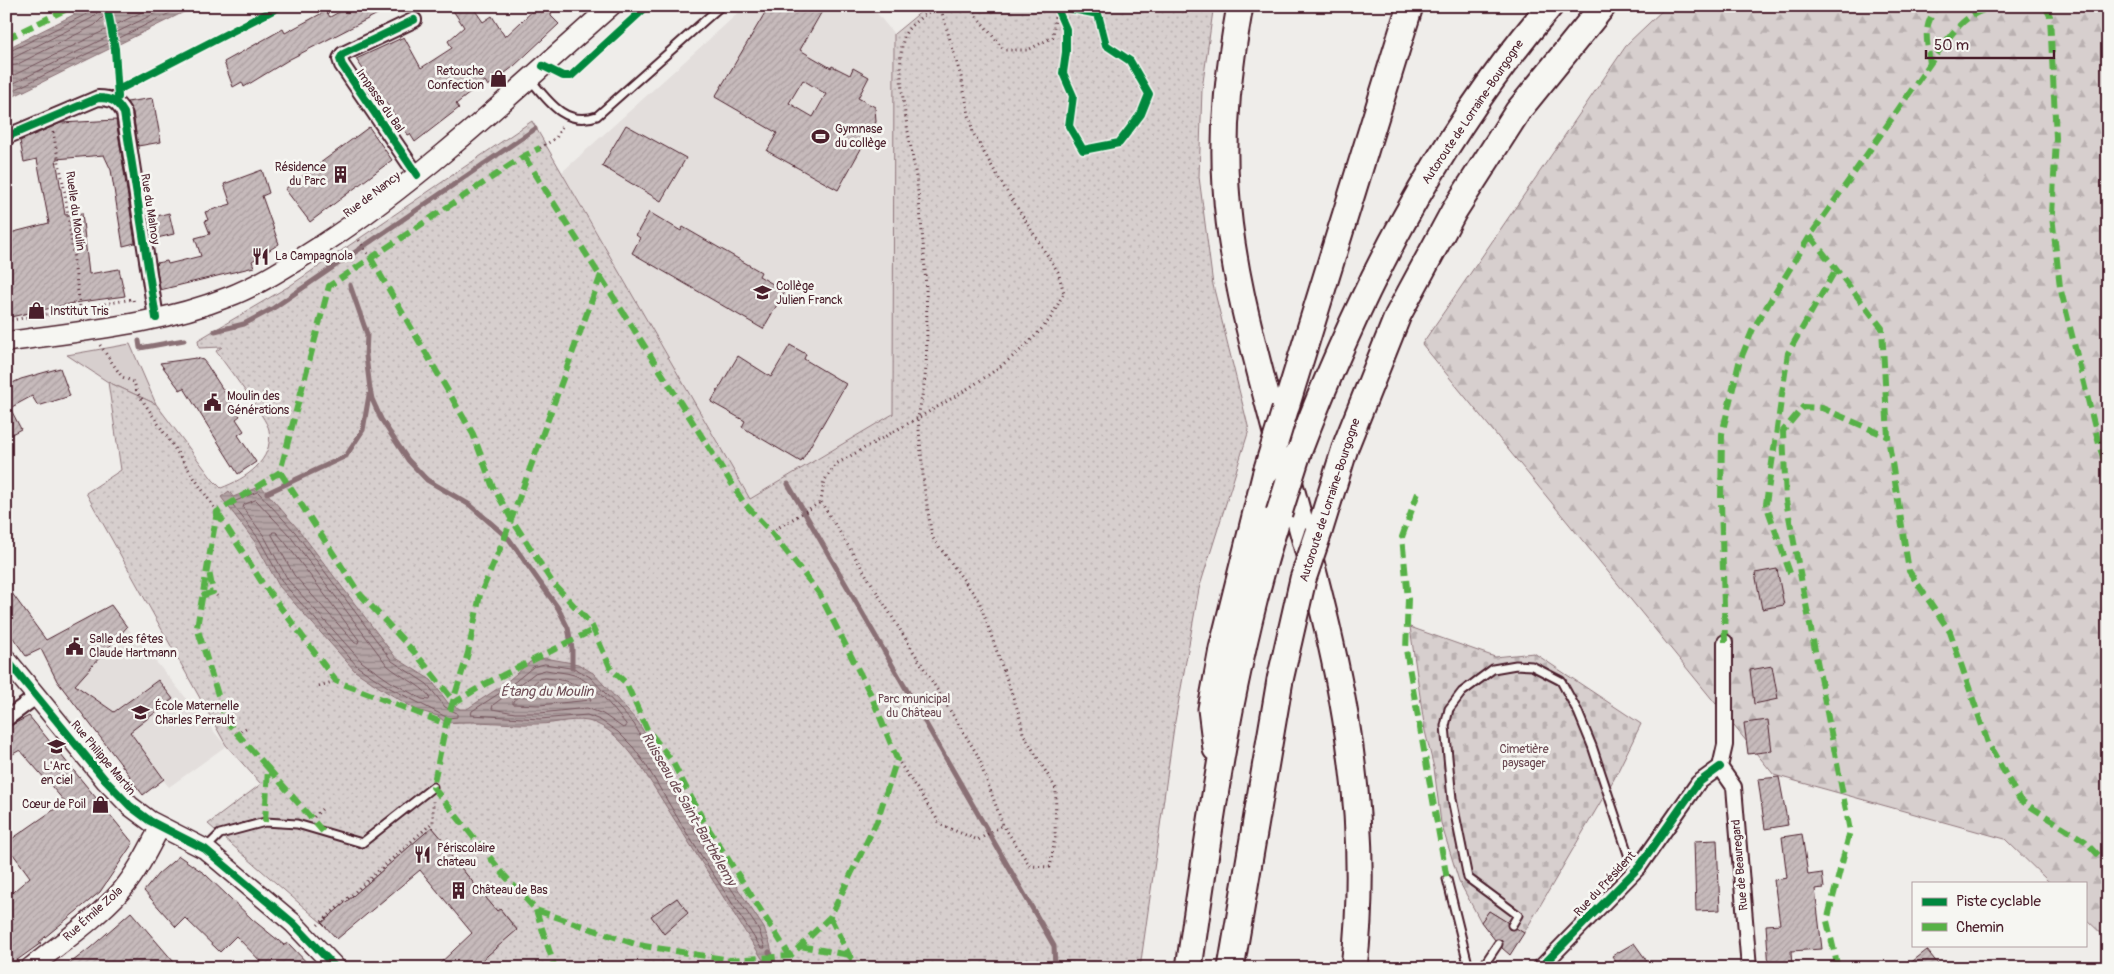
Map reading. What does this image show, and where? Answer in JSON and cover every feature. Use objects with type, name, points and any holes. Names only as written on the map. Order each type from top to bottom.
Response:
[{"type":"highway","points":[[1240,6],[1228,73],[1224,130],[1227,197],[1244,309],[1328,627],[1345,709],[1358,818],[1358,933],[1354,968]]},
{"type":"highway","points":[[1218,769],[1211,708],[1222,649],[1266,472],[1410,6]]},
{"type":"highway","name":"Autoroute de Lorraine-Bourgogne","points":[[1189,968],[1218,769],[1251,617],[1279,513],[1298,452],[1328,375],[1386,250],[1415,200],[1486,89],[1526,34],[1550,6]]},
{"type":"highway","name":"Autoroute de Lorraine-Bourgogne","points":[[1232,968],[1280,680],[1303,579],[1346,445],[1398,315],[1449,220],[1518,112],[1603,6]]},
{"type":"main road","name":"Rue de Nancy","points":[[6,342],[143,315],[195,309],[230,297],[266,278],[344,230],[417,174],[530,79],[612,6]]},
{"type":"main road","name":"Rue Philippe Martin","points":[[6,659],[118,794],[140,814],[160,827],[190,839],[205,849],[308,938],[336,968]]},
{"type":"main road","name":"Rue Émile Zola","points":[[30,968],[109,903],[123,888],[137,869],[160,827]]},
{"type":"street","name":"Impasse du Bal","points":[[414,20],[343,54],[340,60],[417,174]]},
{"type":"street","name":"Rue du Malnoy","points":[[50,117],[98,98],[111,99],[118,104],[124,113],[152,293],[143,315]]},
{"type":"street","points":[[6,137],[50,117]]},
{"type":"street","points":[[1720,767],[1725,745],[1725,642]]},
{"type":"street","points":[[6,719],[37,696]]},
{"type":"street","name":"Rue du Président","points":[[1540,968],[1638,867],[1698,783],[1720,767]]},
{"type":"street","name":"Rue de Beauregard","points":[[1720,767],[1734,787],[1748,968]]},
{"type":"lane","points":[[530,79],[560,112],[568,117],[589,119],[597,116],[721,6]]},
{"type":"lane","points":[[1512,925],[1518,915],[1468,878],[1454,808],[1444,726],[1449,709],[1462,692],[1493,669],[1516,665],[1532,666],[1561,681],[1578,712],[1595,754],[1630,860],[1638,867]]},
{"type":"lane","points":[[205,849],[220,834],[265,822],[297,824],[362,843],[433,787]]},
{"type":"lane","points":[[1447,879],[1469,968]]},
{"type":"lane","points":[[1482,968],[1498,944]]},
{"type":"path","points":[[918,418],[924,486],[932,537],[979,601],[1019,714],[1023,734],[1056,789],[1055,838],[1050,867],[1030,866],[1003,825],[978,754],[822,502],[824,481],[836,464],[918,418],[969,389],[1025,347],[1051,318],[1064,293],[1058,272],[1002,184],[974,133],[961,76],[938,6],[906,32],[902,57],[903,93],[917,184],[923,245],[926,367],[918,418]]},
{"type":"path","points":[[966,6],[970,8],[1004,50],[1028,50],[1053,37],[1056,6]]},
{"type":"path","points":[[540,148],[556,138],[568,117]]},
{"type":"path","points":[[361,241],[369,255]]},
{"type":"path","points":[[143,315],[138,304],[142,295],[152,293]]},
{"type":"path","points":[[6,321],[133,299],[143,315]]},
{"type":"path","points":[[38,314],[38,316],[70,312],[71,315]]},
{"type":"path","points":[[100,344],[122,377],[134,382],[137,392],[217,512]]},
{"type":"path","points":[[771,532],[822,502]]},
{"type":"path","points":[[213,592],[217,596]]},
{"type":"path","points":[[319,686],[336,681]]},
{"type":"path","points":[[236,734],[246,728]]},
{"type":"path","points":[[897,759],[941,825],[978,840],[1003,825]]},
{"type":"path","points":[[308,938],[319,927],[317,924],[433,822],[433,787]]},
{"type":"path","points":[[312,819],[324,807]]},
{"type":"shaded area","name":"Collège Julien Franck","points":[[746,6],[871,6],[894,34],[893,414],[749,500],[562,172]]},
{"type":"shaded area","name":"École Maternelle Charles Perrault","points":[[127,627],[226,746],[169,787],[163,780],[143,795],[129,777],[130,775],[57,681]]},
{"type":"green space","name":"Parc municipal du Château","points":[[928,6],[1204,6],[1213,11],[1202,89],[1199,177],[1213,285],[1249,430],[1199,589],[1174,727],[1140,968],[477,968],[475,966],[517,929],[500,909],[497,911],[446,850],[449,847],[432,827],[322,923],[208,824],[261,784],[226,745],[86,493],[121,470],[108,382],[156,404],[221,488],[248,474],[262,460],[267,451],[269,430],[253,403],[216,351],[222,347],[199,348],[198,340],[291,285],[532,121],[750,499],[893,414],[894,34]]},
{"type":"green space","points":[[1667,6],[2108,6],[2108,940],[2086,919],[2086,882],[2049,882],[2005,839],[1774,775],[1422,344],[1628,43]]},
{"type":"green space","points":[[130,344],[156,404],[108,382],[67,355]]},
{"type":"green space","name":"Cimetière paysager","points":[[1410,627],[1495,657],[1534,653],[1641,724],[1614,779],[1524,933],[1489,911],[1481,922],[1459,881],[1441,823],[1434,768],[1425,731]]},
{"type":"water","points":[[91,6],[196,6],[6,100],[6,49]]},
{"type":"water","name":"Étang du Moulin","points":[[261,486],[298,529],[396,658],[431,680],[448,703],[460,709],[467,709],[503,685],[530,662],[545,658],[578,664],[593,673],[638,722],[719,860],[764,928],[773,958],[763,960],[642,768],[627,748],[609,731],[595,723],[581,720],[545,724],[446,723],[438,716],[417,710],[355,671],[279,586],[255,542],[221,497],[229,491],[233,497]]},
{"type":"building","points":[[350,6],[393,6],[290,59],[244,87],[242,82],[233,87],[224,62],[283,29],[285,33],[326,11],[330,17]]},
{"type":"building","points":[[450,6],[472,6],[483,22],[492,16],[505,37],[538,6],[552,6],[551,16],[559,24],[513,67],[488,86],[485,81],[456,104],[459,108],[415,142],[410,134],[408,135],[356,59],[404,37],[421,68],[452,48],[448,41],[464,27]]},
{"type":"building","points":[[769,6],[825,6],[800,50],[831,68],[832,66],[850,75],[853,68],[869,77],[858,98],[875,107],[876,122],[838,190],[767,151],[777,133],[715,97]],"holes":[[[803,80],[826,94],[813,117],[789,103]]]},
{"type":"building","points":[[153,98],[161,142],[138,146],[133,112],[127,102]]},
{"type":"building","points":[[116,120],[135,243],[123,246],[111,170],[104,155],[56,159],[65,215],[82,213],[89,274],[119,269],[125,296],[74,303],[6,318],[6,234],[49,223],[37,159],[24,162],[20,141],[61,123]]},
{"type":"building","points":[[626,125],[686,158],[661,201],[602,166]]},
{"type":"building","name":"Résidence du Parc","points":[[369,127],[392,160],[310,222],[285,189]]},
{"type":"building","points":[[262,170],[269,193],[262,196],[279,244],[252,261],[254,267],[160,290],[156,263],[167,261],[168,264],[201,256],[195,238],[210,234],[205,221],[208,220],[205,212],[231,204],[224,184]]},
{"type":"building","points":[[649,212],[681,231],[683,227],[761,272],[759,276],[785,291],[763,329],[632,253],[640,238],[636,235]]},
{"type":"building","points":[[169,213],[174,234],[153,239],[149,218]]},
{"type":"building","points":[[790,345],[806,354],[804,359],[846,384],[801,462],[742,427],[745,421],[711,402],[738,356],[771,377]]},
{"type":"building","name":"Moulin des Générations","points":[[196,358],[203,360],[207,365],[240,416],[236,419],[244,431],[238,435],[256,462],[238,474],[184,388],[180,390],[160,363]]},
{"type":"building","points":[[60,368],[70,396],[38,406],[32,396],[10,408],[21,429],[6,437],[6,386],[21,379]]},
{"type":"building","points":[[1777,569],[1784,605],[1762,609],[1755,573]]},
{"type":"building","points":[[6,585],[46,640],[111,605],[127,627],[75,685],[114,712],[158,680],[173,699],[130,732],[164,779],[143,795],[57,681],[41,649],[26,656],[6,628]]},
{"type":"building","points":[[1772,666],[1778,699],[1754,704],[1750,670]]},
{"type":"building","points":[[29,716],[133,843],[100,892],[39,942],[41,943],[6,968],[6,898],[30,877],[13,854],[6,859],[6,843],[65,802],[20,750],[6,758],[6,728]]},
{"type":"building","points":[[1768,720],[1772,751],[1748,754],[1744,723]]},
{"type":"building","points":[[1779,777],[1788,825],[1765,829],[1758,779]]},
{"type":"building","name":"Château de Bas","points":[[432,827],[449,847],[446,850],[497,911],[500,909],[517,930],[473,968],[435,968],[472,933],[420,870],[337,939],[322,923]]},
{"type":"building","points":[[1802,834],[1808,875],[1822,873],[1824,888],[1815,889],[1822,949],[1791,951],[1792,968],[1769,968],[1766,925],[1780,924],[1774,880],[1787,878],[1782,837]]},
{"type":"building","points":[[1717,840],[1720,910],[1696,911],[1694,841]]},
{"type":"building","points":[[179,856],[205,874],[253,920],[284,945],[288,943],[312,968],[267,968],[236,936],[220,952],[185,918],[176,927],[144,891],[158,874]]},
{"type":"building","points":[[677,898],[688,913],[664,934],[651,916]]},
{"type":"building","points":[[1489,911],[1507,922],[1509,929],[1516,928],[1524,933],[1510,955],[1502,948],[1501,940],[1495,940],[1481,922]]},
{"type":"building","points":[[131,912],[179,968],[64,968],[90,948]]},
{"type":"building","points":[[1634,943],[1647,961],[1637,968],[1620,968],[1612,956]]},
{"type":"building","points":[[1927,950],[1941,968],[1904,968]]},
{"type":"waterway","points":[[215,331],[244,324],[272,309],[535,129]]},
{"type":"waterway","name":"Ruisseau de Saint-Barthélemy","points":[[350,285],[367,334],[366,356],[370,389],[372,399],[381,419],[408,460],[427,480],[470,505],[509,539],[558,608],[568,628],[572,648],[572,668]]},
{"type":"waterway","points":[[139,341],[140,348],[184,340]]},
{"type":"waterway","points":[[267,493],[346,456],[363,430],[369,395]]},
{"type":"waterway","name":"Ruisseau de Saint-Barthélemy","points":[[788,484],[1054,946],[1055,968]]},
{"type":"waterway","name":"Ruisseau de Saint-Barthélemy","points":[[769,952],[773,958],[774,968]]},
{"type":"marked path","points":[[6,39],[73,6]]},
{"type":"marked path","points":[[1930,64],[1927,28],[1937,6]]},
{"type":"marked path","points":[[1725,642],[1721,501],[1722,434],[1739,363],[1753,329],[1810,236],[1943,45],[1966,19],[1980,11],[1999,6]]},
{"type":"marked path","points":[[2045,6],[2050,16],[2056,138],[2052,216],[2060,287],[2100,448],[2108,471]]},
{"type":"marked path","points":[[265,822],[268,768],[226,721],[197,627],[217,512],[280,472],[329,286],[524,156],[540,148]]},
{"type":"marked path","points":[[524,156],[744,503],[771,532],[819,593],[871,695],[897,759],[877,821],[830,917],[790,956],[730,960],[719,968]]},
{"type":"marked path","points":[[1810,236],[1882,328],[1888,437],[1909,571],[1950,632],[1988,743],[2020,800],[2085,841],[2108,865]]},
{"type":"marked path","points":[[370,257],[473,434],[492,485],[511,518],[552,582],[591,624],[611,669],[626,683],[647,729],[672,761],[703,820],[790,956]]},
{"type":"marked path","points":[[1790,573],[1766,504],[1788,353],[1836,269]]},
{"type":"marked path","points":[[601,275],[503,542],[480,595],[468,653],[446,724],[433,787],[504,875],[536,910],[638,945],[730,960]]},
{"type":"marked path","points":[[1838,968],[1827,921],[1850,831],[1786,501],[1783,431],[1803,407],[1822,408],[1888,437]]},
{"type":"marked path","points":[[280,472],[359,593],[417,655],[453,700]]},
{"type":"marked path","points":[[1418,493],[1402,537],[1408,599],[1406,650],[1447,879]]},
{"type":"marked path","points":[[217,512],[263,584],[336,681],[446,724]]},
{"type":"marked path","points":[[202,596],[213,592],[209,571]]},
{"type":"marked path","points":[[452,704],[485,684],[593,630]]},
{"type":"marked path","points":[[268,768],[324,833]]},
{"type":"marked path","points":[[536,910],[555,968]]},
{"type":"marked path","points":[[830,917],[849,955],[860,968]]},
{"type":"marked path","points":[[800,946],[849,955]]},
{"type":"cycle path","points":[[107,6],[115,49],[118,97]]},
{"type":"cycle path","points":[[118,90],[281,6]]},
{"type":"cycle path","points":[[543,66],[563,76],[571,76],[647,6]]},
{"type":"cycle path","points":[[1056,6],[1066,29],[1066,52],[1063,73],[1073,96],[1069,126],[1083,150],[1119,143],[1141,114],[1149,94],[1130,61],[1106,45],[1098,14],[1057,6]]},
{"type":"cycle path","points":[[414,20],[343,54],[340,59],[342,65],[417,175]]},
{"type":"cycle path","points":[[6,137],[98,98],[110,100],[119,106],[124,113],[156,318]]},
{"type":"cycle path","points":[[6,659],[106,781],[130,806],[150,821],[205,849],[293,923],[336,968]]},
{"type":"cycle path","points":[[1540,968],[1639,867],[1698,783],[1720,767]]},
{"type":"place","name":"Retouche Confection","points":[[498,78]]},
{"type":"place","name":"Gymnase du collège","points":[[821,136]]},
{"type":"place","name":"Résidence du Parc","points":[[340,174]]},
{"type":"place","name":"La Campagnola","points":[[261,256]]},
{"type":"place","name":"Collège Julien Franck","points":[[762,293]]},
{"type":"place","name":"Institut Tris","points":[[36,311]]},
{"type":"place","name":"Moulin des Générations","points":[[213,403]]},
{"type":"place","name":"Salle des fêtes Claude Hartmann","points":[[75,646]]},
{"type":"place","name":"École Maternelle Charles Perrault","points":[[141,713]]},
{"type":"place","name":"L'Arc en ciel","points":[[57,747]]},
{"type":"place","name":"Cœur de Poil","points":[[100,804]]},
{"type":"place","name":"Périscolaire chateau","points":[[423,855]]},
{"type":"place","name":"Château de Bas","points":[[458,890]]}]
